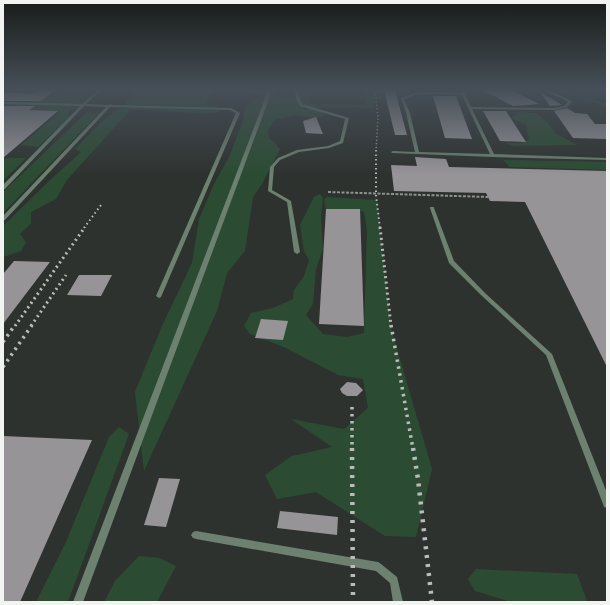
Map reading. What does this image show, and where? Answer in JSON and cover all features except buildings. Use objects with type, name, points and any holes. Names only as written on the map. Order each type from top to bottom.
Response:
[{"type":"lane","points":[[3,188],[70,118]]},
{"type":"lane","points":[[3,219],[98,118]]},
{"type":"lane","points":[[158,296],[236,118]]},
{"type":"lane","points":[[78,602],[260,118]]},
{"type":"lane","points":[[297,252],[289,201],[270,191],[272,167],[279,160],[298,151],[329,147],[342,142],[347,118]]},
{"type":"lane","points":[[409,118],[417,153]]},
{"type":"lane","points":[[475,118],[493,156]]},
{"type":"lane","points":[[393,152],[607,160]]},
{"type":"lane","points":[[432,208],[451,262],[483,294],[549,354],[607,504]]},
{"type":"lane","points":[[196,535],[378,567],[394,580],[398,602]]},
{"type":"path","points":[[328,192],[488,197]]},
{"type":"green space","points":[[53,118],[68,118],[38,147],[21,145]]},
{"type":"green space","points":[[80,118],[94,118],[3,213],[3,192]]},
{"type":"green space","points":[[106,118],[123,118],[67,180],[56,199],[31,212],[31,223],[20,234],[26,242],[21,251],[3,257],[3,226],[81,152],[75,149]]},
{"type":"green space","points":[[243,118],[281,118],[274,120],[268,131],[269,138],[280,149],[262,184],[253,197],[245,251],[227,273],[217,311],[144,471],[135,392],[162,326],[192,263],[199,219],[214,184],[229,157]]},
{"type":"green space","points":[[512,118],[542,118],[557,134],[577,145],[514,146],[505,143],[521,143],[529,140],[526,125]]},
{"type":"green space","points":[[26,158],[3,181],[3,159]]},
{"type":"green space","points":[[503,160],[607,162],[607,170],[510,167]]},
{"type":"green space","points":[[320,194],[323,198],[321,216],[323,249],[316,269],[313,304],[306,315],[323,334],[347,337],[364,333],[367,230],[364,212],[352,209],[326,209],[324,200],[327,197],[377,200],[391,328],[432,469],[416,537],[385,536],[316,492],[277,499],[265,475],[292,456],[332,447],[291,419],[344,429],[368,408],[363,379],[338,375],[286,348],[250,334],[244,326],[251,313],[273,308],[293,299],[294,290],[304,276],[309,260],[304,251],[300,225],[314,197]]},
{"type":"green space","points":[[119,427],[129,434],[68,602],[36,602],[66,542],[109,437]]},
{"type":"green space","points":[[139,556],[159,558],[176,566],[157,602],[104,602],[115,581]]},
{"type":"green space","points":[[476,569],[577,574],[587,601],[511,602],[475,591],[468,579]]},
{"type":"railway","points":[[376,151],[378,118]]},
{"type":"railway","points":[[376,151],[376,195],[380,228]]},
{"type":"railway","points":[[84,228],[101,205]]},
{"type":"railway","points":[[15,326],[85,227]]},
{"type":"railway","points":[[380,227],[391,326]]},
{"type":"railway","points":[[31,326],[66,275]]},
{"type":"railway","points":[[3,342],[15,325]]},
{"type":"railway","points":[[3,367],[32,325]]},
{"type":"railway","points":[[391,325],[413,449]]},
{"type":"railway","points":[[352,407],[352,448]]},
{"type":"railway","points":[[352,448],[353,602]]},
{"type":"railway","points":[[413,448],[432,602]]}]
